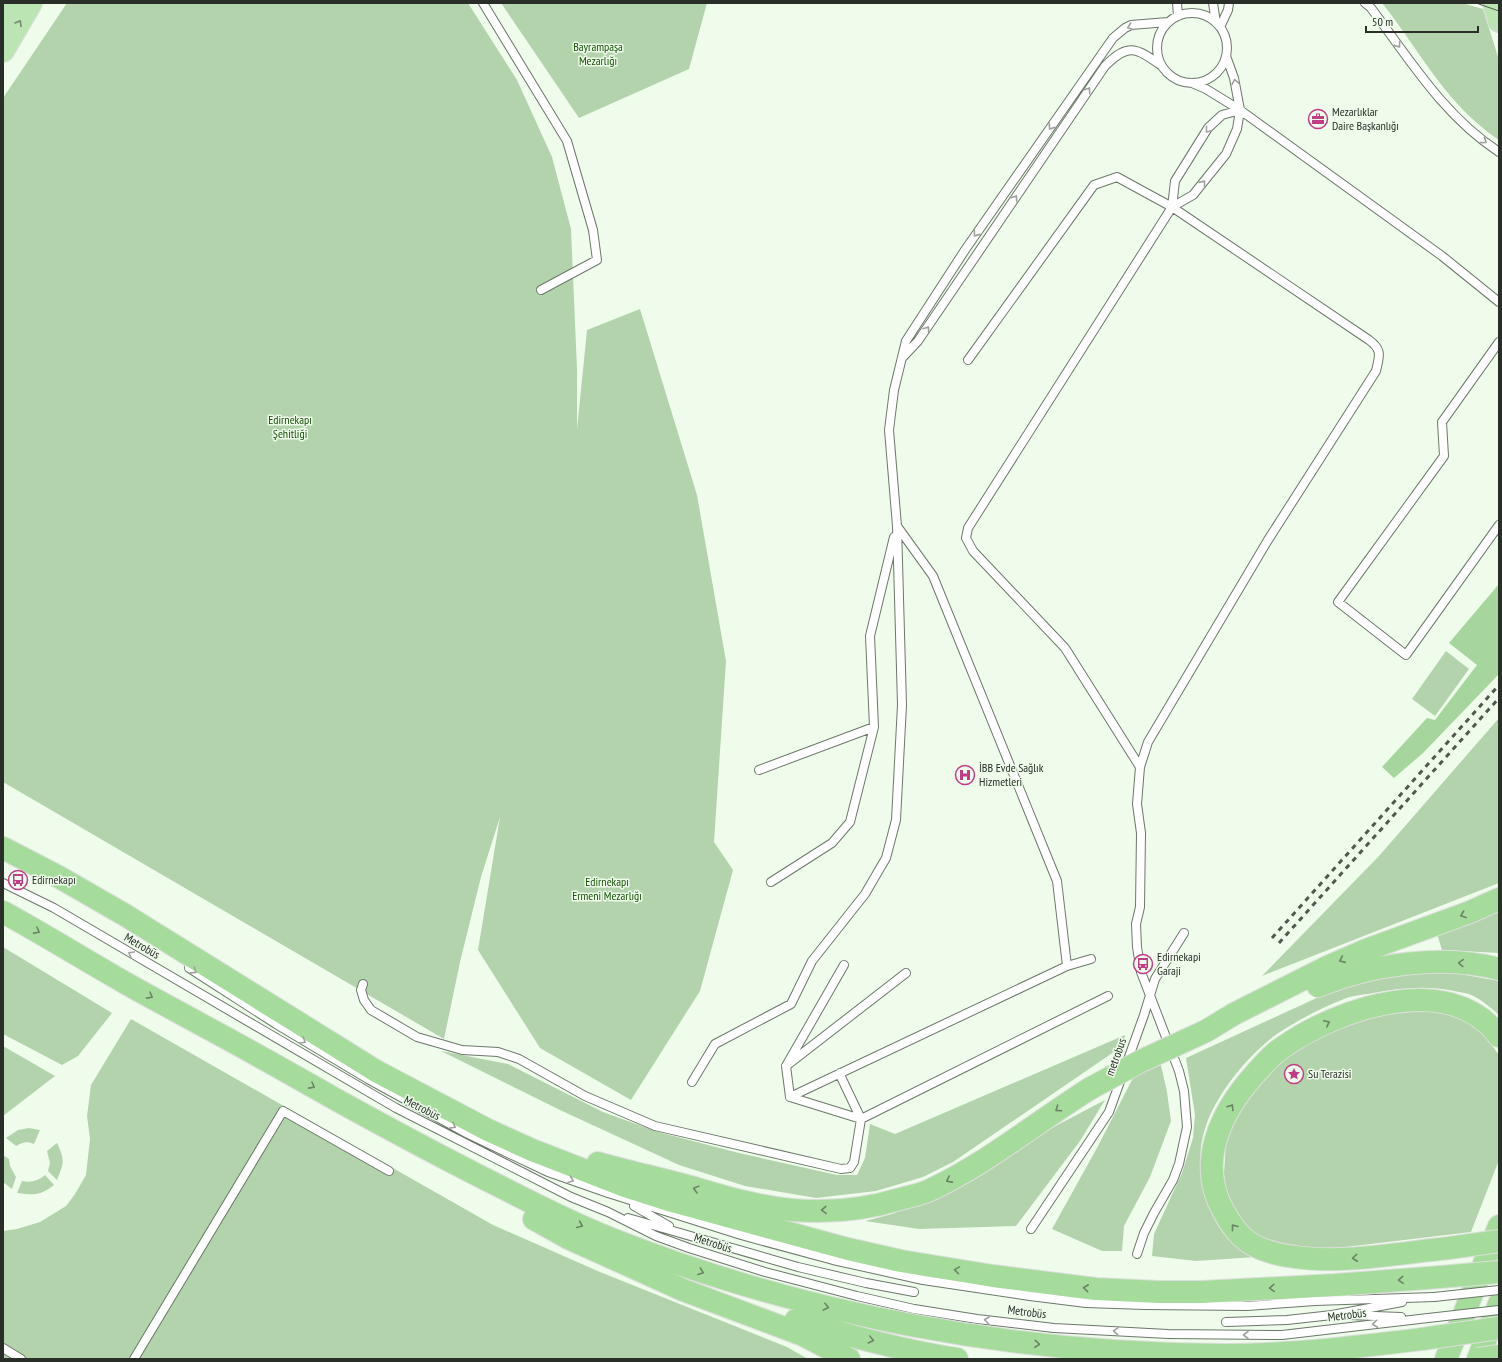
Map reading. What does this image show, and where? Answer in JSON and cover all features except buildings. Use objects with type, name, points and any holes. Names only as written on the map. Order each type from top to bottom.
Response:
[{"type":"highway","points":[[3,848],[125,914],[376,1071],[488,1130],[532,1150],[625,1186],[665,1199],[848,1249],[901,1261],[1035,1282],[1096,1289],[1195,1292],[1335,1285],[1437,1287],[1499,1272]]},
{"type":"highway","points":[[532,1150],[597,1163],[734,1200],[793,1210],[858,1208],[896,1200],[930,1190],[942,1184],[977,1165],[1090,1088],[1140,1061],[1206,1031],[1234,1014],[1327,967],[1366,950],[1470,912],[1499,899]]},
{"type":"highway","points":[[3,912],[124,982],[382,1125],[552,1213],[612,1239],[720,1278],[761,1290],[886,1321],[936,1330],[1034,1344],[1111,1350],[1224,1355],[1310,1352],[1422,1339],[1499,1328]]},
{"type":"highway","points":[[1206,1031],[1234,1023],[1336,978],[1372,968],[1400,964],[1470,963],[1499,969]]},
{"type":"highway","points":[[1499,1036],[1481,1019],[1466,1010],[1444,1003],[1405,1001],[1369,1006],[1331,1022],[1283,1047],[1266,1062],[1247,1083],[1229,1108],[1218,1131],[1212,1156],[1212,1181],[1218,1202],[1234,1228],[1247,1242],[1267,1251],[1294,1257],[1319,1259],[1347,1258],[1449,1248],[1499,1241]]},
{"type":"highway","points":[[482,1178],[506,1201],[568,1238],[683,1290],[804,1335],[849,1359]]},
{"type":"highway","points":[[1446,1359],[1499,1226]]},
{"type":"highway","points":[[620,1261],[797,1320],[905,1349],[957,1359]]},
{"type":"highway","points":[[1499,1304],[1478,1359],[1499,1356]]},
{"type":"main road","points":[[3,17],[16,3]]},
{"type":"main road","points":[[4,47],[32,3]]},
{"type":"main road","points":[[1494,3],[1499,21]]},
{"type":"lane","points":[[483,3],[567,141],[593,230],[597,260],[541,290]]},
{"type":"lane","points":[[1177,3],[1178,16]]},
{"type":"lane","points":[[1213,3],[1218,25]]},
{"type":"lane","points":[[1218,25],[1228,10],[1229,3]]},
{"type":"lane","points":[[1365,3],[1371,8],[1443,104],[1463,125],[1486,144],[1499,152]]},
{"type":"lane","points":[[1162,66],[1158,54],[1157,42],[1161,31],[1168,22],[1178,16],[1188,13],[1200,14],[1210,18],[1218,25],[1224,34],[1226,56],[1234,78],[1240,110],[1237,129],[1226,154],[1193,195],[1172,207]]},
{"type":"lane","points":[[692,1082],[715,1044],[791,1004],[812,961],[865,894],[886,858],[896,820],[902,705],[897,526],[889,430],[894,390],[906,341],[965,250],[1113,38],[1131,25],[1168,22]]},
{"type":"lane","points":[[902,358],[918,341],[1104,66],[1115,55],[1123,51],[1131,50],[1144,54],[1162,66],[1170,75],[1206,89],[1240,110],[1442,256],[1499,302]]},
{"type":"lane","points":[[1192,83],[1204,80],[1214,74],[1221,66],[1226,56]]},
{"type":"lane","points":[[1140,767],[1065,648],[973,551],[966,538],[968,528],[1172,207],[1175,181],[1208,128],[1222,115],[1240,110]]},
{"type":"lane","points":[[968,360],[1094,185],[1117,177],[1172,207],[1370,340],[1377,346],[1380,355],[1376,371],[1268,540],[1148,742],[1140,767],[1137,804],[1141,832],[1140,907],[1136,924],[1137,947],[1141,972],[1179,1071],[1184,1091],[1187,1127],[1179,1164],[1173,1180],[1144,1233],[1137,1254]]},
{"type":"lane","points":[[1499,342],[1442,422],[1444,456],[1338,602],[1406,655],[1499,524]]},
{"type":"lane","points":[[771,882],[832,843],[850,822],[874,727],[870,636],[897,526]]},
{"type":"lane","points":[[897,526],[933,576],[1057,881],[1067,966]]},
{"type":"lane","points":[[760,770],[874,727]]},
{"type":"lane","name":"Metrobüs","points":[[3,883],[54,908],[396,1108],[571,1197],[608,1212],[656,1236],[765,1272],[857,1296],[921,1310],[977,1319],[1054,1328],[1135,1333],[1282,1335],[1499,1310]]},
{"type":"lane","name":"metrobus","points":[[1031,1229],[1109,1112],[1144,1015],[1155,979],[1184,933]]},
{"type":"lane","points":[[790,1096],[1067,966],[1091,959]]},
{"type":"lane","name":"Metrobüs","points":[[184,964],[276,1024],[368,1079],[462,1131],[548,1172],[608,1193],[741,1234],[833,1260],[923,1280],[1030,1296],[1123,1304],[1247,1306],[1315,1301],[1437,1287],[1499,1290]]},
{"type":"lane","points":[[790,1096],[786,1066],[844,965]]},
{"type":"lane","points":[[786,1066],[906,973]]},
{"type":"lane","points":[[363,984],[362,990],[364,1000],[371,1010],[417,1037],[462,1050],[498,1052],[519,1059],[585,1096],[655,1126],[841,1169],[850,1168],[854,1162],[862,1119],[840,1073]]},
{"type":"lane","points":[[790,1096],[862,1119],[1108,996]]},
{"type":"lane","points":[[134,1359],[283,1111],[389,1171]]},
{"type":"lane","points":[[608,1193],[644,1210],[678,1232]]},
{"type":"lane","points":[[608,1212],[798,1267],[866,1283],[914,1292]]},
{"type":"lane","points":[[1332,1315],[1437,1287]]},
{"type":"lane","points":[[1226,1322],[1287,1320],[1332,1315],[1428,1318]]},
{"type":"lane","points":[[3,1348],[21,1359]]},
{"type":"green space","name":"Edirnekapı Şehitliği","points":[[67,3],[468,3],[517,80],[552,157],[571,229],[577,369],[577,429],[587,330],[640,309],[697,495],[726,661],[714,842],[733,870],[700,991],[631,1100],[540,1048],[478,950],[500,817],[481,877],[460,962],[444,1039],[3,782],[3,98]]},
{"type":"green space","name":"Bayrampaşa Mezarlığı","points":[[501,3],[707,3],[689,69],[579,118]]},
{"type":"green space","points":[[1382,3],[1462,3],[1483,9],[1499,60],[1499,140],[1477,123],[1450,96]]},
{"type":"green space","points":[[1499,584],[1499,674],[1423,753],[1394,778],[1382,767],[1427,718],[1435,720],[1477,665],[1449,643]]},
{"type":"green space","points":[[1446,651],[1469,669],[1435,716],[1412,699]]},
{"type":"green space","points":[[1499,718],[1499,883],[1262,976],[1379,856]]},
{"type":"green space","points":[[1499,909],[1499,953],[1442,950],[1437,934]]},
{"type":"green space","points":[[3,947],[112,1013],[78,1056],[62,1065],[3,1034]]},
{"type":"green space","points":[[1420,971],[1455,973],[1499,981],[1499,1015],[1489,1006],[1469,994],[1432,988],[1400,989],[1347,998],[1327,1006],[1277,1034],[1255,1052],[1225,1089],[1210,1116],[1201,1144],[1201,1176],[1204,1191],[1212,1214],[1226,1236],[1232,1242],[1242,1250],[1256,1257],[1196,1261],[1152,1256],[1154,1234],[1182,1173],[1193,1138],[1195,1115],[1186,1058],[1345,985]]},
{"type":"green space","points":[[1424,1011],[1455,1015],[1482,1032],[1499,1055],[1499,1160],[1471,1232],[1304,1252],[1283,1249],[1246,1230],[1228,1203],[1224,1174],[1226,1142],[1239,1112],[1258,1084],[1289,1053],[1351,1021],[1384,1014]]},
{"type":"green space","points":[[131,1019],[493,1225],[600,1272],[787,1347],[808,1359],[3,1359],[3,1231],[17,1229],[40,1222],[66,1206],[75,1194],[86,1175],[90,1139],[87,1116],[91,1085]]},
{"type":"green space","points":[[1125,1035],[1124,1045],[953,1162],[923,1177],[876,1191],[816,1198],[745,1186],[679,1165],[560,1110],[441,1051],[508,1064],[603,1112],[658,1132],[739,1153],[837,1175],[857,1175],[865,1158],[870,1124],[895,1134]]},
{"type":"green space","points":[[3,1046],[55,1076],[3,1116]]},
{"type":"green space","points":[[1161,1065],[1171,1121],[1150,1177],[1124,1226],[1122,1251],[1102,1251],[1052,1229],[1098,1146],[1135,1074]]},
{"type":"green space","points":[[1105,1100],[1080,1141],[1016,1226],[919,1229],[865,1221],[892,1214],[938,1196],[1044,1132]]},
{"type":"green space","points":[[29,1128],[40,1130],[34,1144],[25,1142],[16,1146],[6,1138],[18,1130]]},
{"type":"green space","points":[[57,1143],[63,1162],[57,1180],[48,1171],[50,1163],[47,1151]]},
{"type":"green space","points":[[3,1155],[9,1159],[10,1166],[16,1177],[12,1189],[3,1182]]},
{"type":"green space","points":[[45,1175],[54,1185],[49,1189],[37,1194],[17,1193],[22,1181],[34,1181]]},
{"type":"tram line","points":[[1476,3],[1499,11]]},
{"type":"railway","points":[[1272,938],[1499,685]]},
{"type":"railway","points":[[1279,943],[1499,698]]},
{"type":"place","name":"Mezarlıklar Daire Başkanlığı","points":[[1318,119]]},
{"type":"place","name":"İBB Evde Sağlık Hizmetleri","points":[[965,775]]},
{"type":"place","name":"Edirnekapı","points":[[18,880]]},
{"type":"place","name":"Edirnekapi Garaji","points":[[1143,964]]},
{"type":"place","name":"Su Terazisi","points":[[1294,1074]]},
{"type":"park label","name":"Edirnekapı Ermeni Mezarlığı","points":[[607,889]]}]
